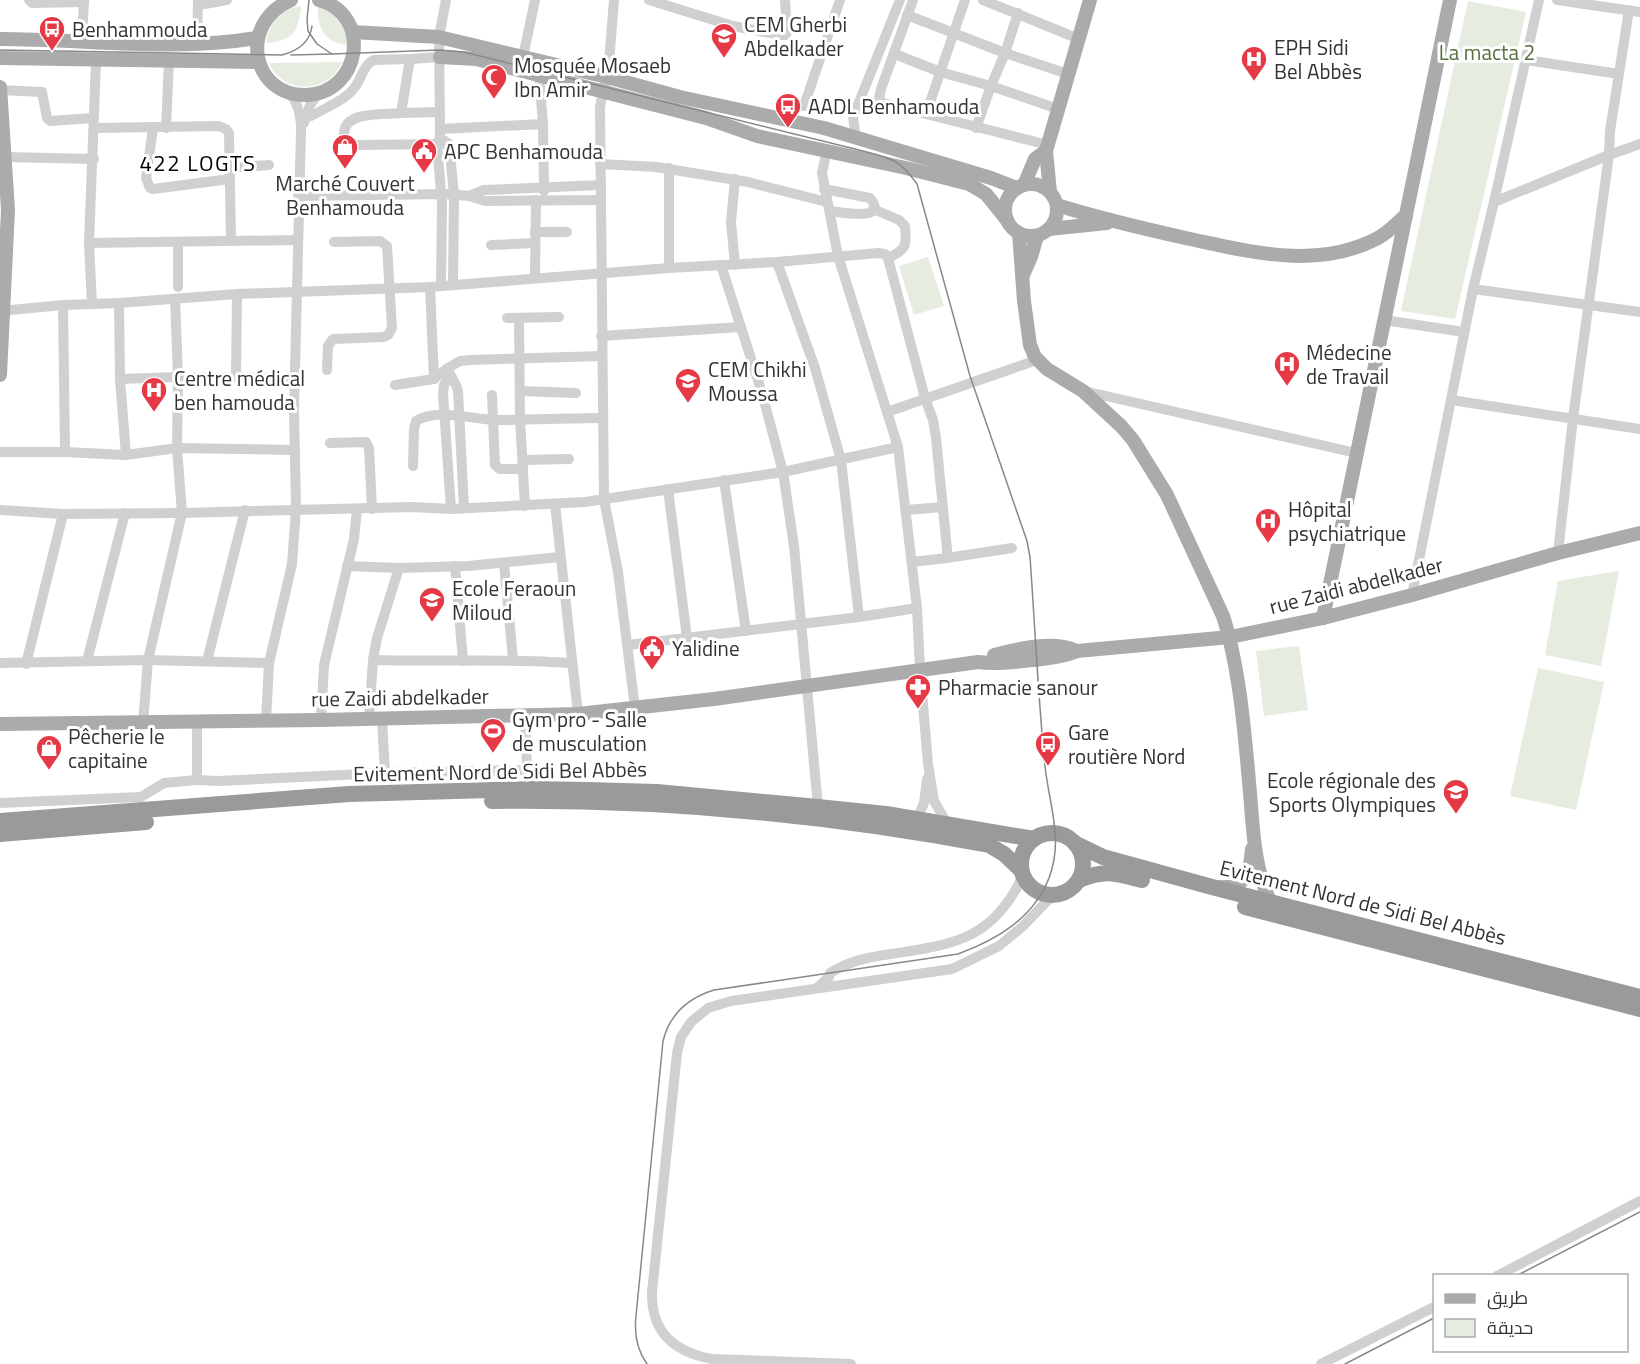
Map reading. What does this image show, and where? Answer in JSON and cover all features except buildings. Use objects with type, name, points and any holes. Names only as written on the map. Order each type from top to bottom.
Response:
[{"type":"highway","name":"Evitement Nord de Sidi Bel Abbès","points":[[0,821],[376,794],[587,789],[657,792],[818,807],[917,819],[1034,839]]},
{"type":"highway","name":"Evitement Nord de Sidi Bel Abbès","points":[[0,834],[350,806],[509,801],[647,803],[874,826],[942,836],[989,845],[1004,854],[1022,873]]},
{"type":"highway","points":[[1056,833],[1066,836],[1076,844],[1083,858],[1083,866],[1079,880],[1072,888],[1063,894],[1052,896],[1033,890],[1022,873],[1023,853],[1034,839],[1041,835],[1056,833]]},
{"type":"highway","name":"Evitement Nord de Sidi Bel Abbès","points":[[1076,844],[1103,857],[1212,887],[1640,997]]},
{"type":"highway","name":"Evitement Nord de Sidi Bel Abbès","points":[[1079,880],[1102,872],[1120,874],[1640,1009]]},
{"type":"main road","points":[[291,0],[269,14],[262,25],[257,38],[259,62],[271,81],[290,93],[304,95],[318,94],[338,83],[345,75],[354,54],[352,32],[346,19],[337,9],[323,0]]},
{"type":"main road","points":[[1023,274],[1043,232],[1056,218],[1057,205],[1050,192],[1047,148],[1090,0]]},
{"type":"main road","points":[[1323,618],[1450,0]]},
{"type":"main road","points":[[352,32],[439,37],[680,97],[800,123],[1021,187],[1038,185],[1050,192]]},
{"type":"main road","points":[[0,39],[82,40],[107,43],[197,43],[257,38]]},
{"type":"main road","points":[[440,57],[476,59],[706,118],[757,136],[969,184],[986,194],[1019,233],[1043,232],[1085,225],[1118,224]]},
{"type":"main road","points":[[0,58],[259,62]]},
{"type":"main road","points":[[0,89],[8,219],[0,375]]},
{"type":"main road","points":[[1007,220],[1006,202],[1021,187],[1035,159],[1047,148]]},
{"type":"main road","points":[[1057,205],[1118,224],[1257,252],[1308,256],[1337,252],[1371,241],[1389,231],[1406,214]]},
{"type":"main road","points":[[1019,233],[1030,345],[1037,360],[1047,369],[1083,391],[1121,426],[1143,455],[1160,483],[1219,607],[1230,637],[1246,746],[1254,838],[1263,884],[1270,901]]},
{"type":"main road","name":"rue Zaidi abdelkader","points":[[0,724],[525,716],[578,714],[635,708],[978,662],[998,654],[1037,648],[1062,646],[1077,651],[1230,637],[1323,618],[1412,595],[1558,552],[1640,533]]},
{"type":"main road","points":[[1212,887],[1232,888],[1245,877],[1251,864],[1254,838]]},
{"type":"street","points":[[29,0],[32,3],[84,1],[82,40]]},
{"type":"street","points":[[197,43],[198,2],[227,0]]},
{"type":"street","points":[[434,379],[435,287],[442,139],[439,37],[446,0]]},
{"type":"street","points":[[523,57],[535,0]]},
{"type":"street","points":[[614,0],[607,77],[600,107],[604,500],[618,572],[635,708]]},
{"type":"street","points":[[649,0],[733,26],[781,35],[788,32],[785,0]]},
{"type":"street","points":[[804,106],[840,0]]},
{"type":"street","points":[[856,138],[854,117],[900,0]]},
{"type":"street","points":[[913,0],[881,89],[879,99],[883,104],[1047,148]]},
{"type":"street","points":[[926,114],[965,0]]},
{"type":"street","points":[[983,0],[1079,39]]},
{"type":"street","points":[[1412,595],[1473,289],[1539,0]]},
{"type":"street","points":[[1557,0],[1634,11],[1619,74],[1610,131],[1609,155],[1588,304],[1558,552]]},
{"type":"street","points":[[976,128],[1018,13]]},
{"type":"street","points":[[907,15],[1005,53],[1068,74]]},
{"type":"street","points":[[895,54],[940,72],[991,86],[1058,109]]},
{"type":"street","points":[[306,116],[311,116],[341,99],[354,88],[368,63],[374,60],[440,57]]},
{"type":"street","points":[[401,113],[410,59]]},
{"type":"street","points":[[1526,60],[1619,74]]},
{"type":"street","points":[[92,304],[89,243],[96,61]]},
{"type":"street","points":[[166,128],[169,61]]},
{"type":"street","points":[[535,278],[535,238],[544,186],[539,75]]},
{"type":"street","points":[[0,89],[42,92],[48,120],[153,128],[219,126],[226,129],[229,133],[231,240]]},
{"type":"street","points":[[266,721],[269,663],[292,564],[296,509],[296,292],[301,113],[290,93]]},
{"type":"street","points":[[301,132],[309,105],[318,94]]},
{"type":"street","points":[[440,112],[357,116],[349,121],[344,137],[347,143],[352,145],[442,139],[543,124]]},
{"type":"street","points":[[153,128],[146,178],[150,188],[153,189],[269,165]]},
{"type":"street","points":[[442,139],[454,194],[453,285]]},
{"type":"street","points":[[1494,202],[1640,144]]},
{"type":"street","points":[[826,150],[822,167],[824,189],[838,256],[898,447],[917,608],[928,764],[934,801],[948,825]]},
{"type":"street","points":[[3,157],[94,159]]},
{"type":"street","points":[[600,164],[669,168],[735,179],[864,215],[873,209],[873,202],[870,198],[824,189]]},
{"type":"street","points":[[669,168],[669,268]]},
{"type":"street","points":[[735,179],[731,222],[735,265]]},
{"type":"street","points":[[469,196],[484,190],[601,185]]},
{"type":"street","points":[[298,196],[454,194],[485,201],[601,200]]},
{"type":"street","points":[[873,209],[899,220],[905,226],[904,248],[901,252],[888,258]]},
{"type":"street","points":[[491,245],[567,231]]},
{"type":"street","points":[[89,243],[298,240]]},
{"type":"street","points":[[143,723],[148,660],[182,513],[177,448],[178,242]]},
{"type":"street","points":[[327,369],[328,346],[333,339],[384,337],[391,333],[392,328],[387,246],[384,242],[334,242]]},
{"type":"street","points":[[2,311],[63,305],[119,303],[177,293],[237,294],[435,287],[669,268],[885,254],[933,420],[947,558]]},
{"type":"street","points":[[777,262],[814,368],[841,460],[859,617]]},
{"type":"street","points":[[721,266],[783,472],[794,546],[818,807]]},
{"type":"street","points":[[1473,289],[1640,312]]},
{"type":"street","points":[[236,377],[237,294]]},
{"type":"street","points":[[119,303],[120,379],[126,455]]},
{"type":"street","points":[[63,305],[65,452]]},
{"type":"street","points":[[507,318],[559,317]]},
{"type":"street","points":[[519,318],[520,419],[525,506]]},
{"type":"street","points":[[1384,320],[1464,332]]},
{"type":"street","points":[[601,336],[741,327]]},
{"type":"street","points":[[395,385],[434,379],[449,372],[460,362],[602,356]]},
{"type":"street","points":[[887,412],[1037,360]]},
{"type":"street","points":[[449,372],[457,384],[464,508]]},
{"type":"street","points":[[449,372],[444,388],[451,509]]},
{"type":"street","points":[[120,379],[178,376],[295,378]]},
{"type":"street","points":[[1083,391],[1356,453]]},
{"type":"street","points":[[520,392],[576,393]]},
{"type":"street","points":[[492,395],[496,467],[569,459]]},
{"type":"street","points":[[1451,400],[1574,417],[1640,429]]},
{"type":"street","points":[[413,466],[414,429],[416,421],[423,416],[459,416],[492,420],[603,418]]},
{"type":"street","points":[[330,443],[366,442],[369,448],[372,508]]},
{"type":"street","points":[[0,510],[63,514],[182,513],[412,507],[451,509],[555,504],[604,500],[783,472],[898,447]]},
{"type":"street","points":[[0,452],[126,455],[177,448],[295,450]]},
{"type":"street","points":[[724,480],[746,631]]},
{"type":"street","points":[[668,489],[687,638]]},
{"type":"street","points":[[555,504],[578,714]]},
{"type":"street","points":[[906,510],[943,507]]},
{"type":"street","points":[[321,720],[324,665],[354,539],[357,509]]},
{"type":"street","points":[[207,661],[245,510]]},
{"type":"street","points":[[87,661],[125,513]]},
{"type":"street","points":[[26,664],[63,514]]},
{"type":"street","points":[[912,562],[1012,548]]},
{"type":"street","points":[[348,566],[399,568],[504,564],[560,557]]},
{"type":"street","points":[[504,564],[513,659]]},
{"type":"street","points":[[455,566],[463,661]]},
{"type":"street","points":[[376,794],[380,774],[373,660],[377,638],[399,568]]},
{"type":"street","points":[[628,645],[917,608]]},
{"type":"street","points":[[373,660],[513,659],[572,663]]},
{"type":"street","points":[[0,663],[148,660],[269,663]]},
{"type":"street","points":[[0,803],[141,797],[164,783],[197,780],[218,782],[523,770],[527,768],[525,716]]},
{"type":"street","points":[[197,722],[197,780]]},
{"type":"street","points":[[917,819],[924,803],[928,764]]},
{"type":"street","points":[[818,987],[830,977],[830,973],[842,965],[871,957],[938,946],[969,936],[984,928],[996,918],[1012,898],[1022,873]]},
{"type":"street","points":[[850,1364],[712,1359],[698,1356],[668,1340],[657,1322],[652,1301],[673,1076],[676,1053],[686,1028],[698,1015],[718,1004],[818,987],[940,972],[966,963],[1013,936],[1052,896]]},
{"type":"street","points":[[842,965],[846,984]]},
{"type":"street","points":[[1499,1274],[1640,1201]]},
{"type":"street","points":[[1321,1364],[1433,1308]]},
{"type":"green space","name":"La macta 2","points":[[1468,1],[1526,12],[1455,319],[1401,311]]},
{"type":"green space","points":[[318,5],[338,21],[349,45],[334,41],[324,33],[319,20]]},
{"type":"green space","points":[[301,7],[298,23],[292,34],[282,40],[266,43],[276,19],[286,11]]},
{"type":"green space","points":[[342,62],[336,73],[327,80],[317,85],[306,86],[284,81],[269,63]]},
{"type":"green space","points":[[928,257],[944,306],[914,315],[899,266]]},
{"type":"green space","points":[[1619,571],[1601,666],[1545,655],[1558,581]]},
{"type":"green space","points":[[1299,646],[1308,710],[1264,716],[1256,651]]},
{"type":"green space","points":[[1538,668],[1604,682],[1576,810],[1510,796]]},
{"type":"tram line","points":[[309,0],[308,31],[317,44],[332,54],[440,50],[464,52],[886,157],[898,163],[917,184],[970,376],[1027,541],[1045,766],[1055,836],[1055,850],[1049,878],[1033,905],[1012,926],[986,942],[958,954],[714,990],[688,1002],[675,1015],[663,1041],[636,1316],[637,1342],[647,1364]]},
{"type":"tram line","points":[[0,50],[282,55],[306,42],[312,26]]},
{"type":"tram line","points":[[291,55],[332,54]]},
{"type":"tram line","points":[[1520,1274],[1640,1212]]},
{"type":"tram line","points":[[1345,1364],[1433,1319]]},
{"type":"place","name":"Benhammouda","points":[[52,52]]},
{"type":"place","name":"CEM Gherbi Abdelkader","points":[[724,59]]},
{"type":"place","name":"EPH Sidi Bel Abbès","points":[[1254,82]]},
{"type":"place","name":"Mosquée Mosaeb Ibn Amir","points":[[494,100]]},
{"type":"place","name":"AADL Benhamouda","points":[[788,129]]},
{"type":"place","name":"Marché Couvert Benhamouda","points":[[345,170]]},
{"type":"place","name":"APC Benhamouda","points":[[424,174]]},
{"type":"place","name":"Médecine de Travail","points":[[1287,387]]},
{"type":"place","name":"CEM Chikhi Moussa","points":[[688,404]]},
{"type":"place","name":"Centre médical ben hamouda","points":[[154,413]]},
{"type":"place","name":"Hôpital psychiatrique","points":[[1268,544]]},
{"type":"place","name":"Ecole Feraoun Miloud","points":[[432,623]]},
{"type":"place","name":"Yalidine","points":[[652,671]]},
{"type":"place","name":"Pharmacie sanour","points":[[918,710]]},
{"type":"place","name":"Gym pro - Salle de musculation","points":[[493,754]]},
{"type":"place","name":"Gare routière Nord","points":[[1048,767]]},
{"type":"place","name":"Pêcherie le capitaine","points":[[49,771]]},
{"type":"place","name":"Ecole régionale des Sports Olympiques","points":[[1456,815]]},
{"type":"district","name":"422 LOGTS","points":[[198,163]]}]
